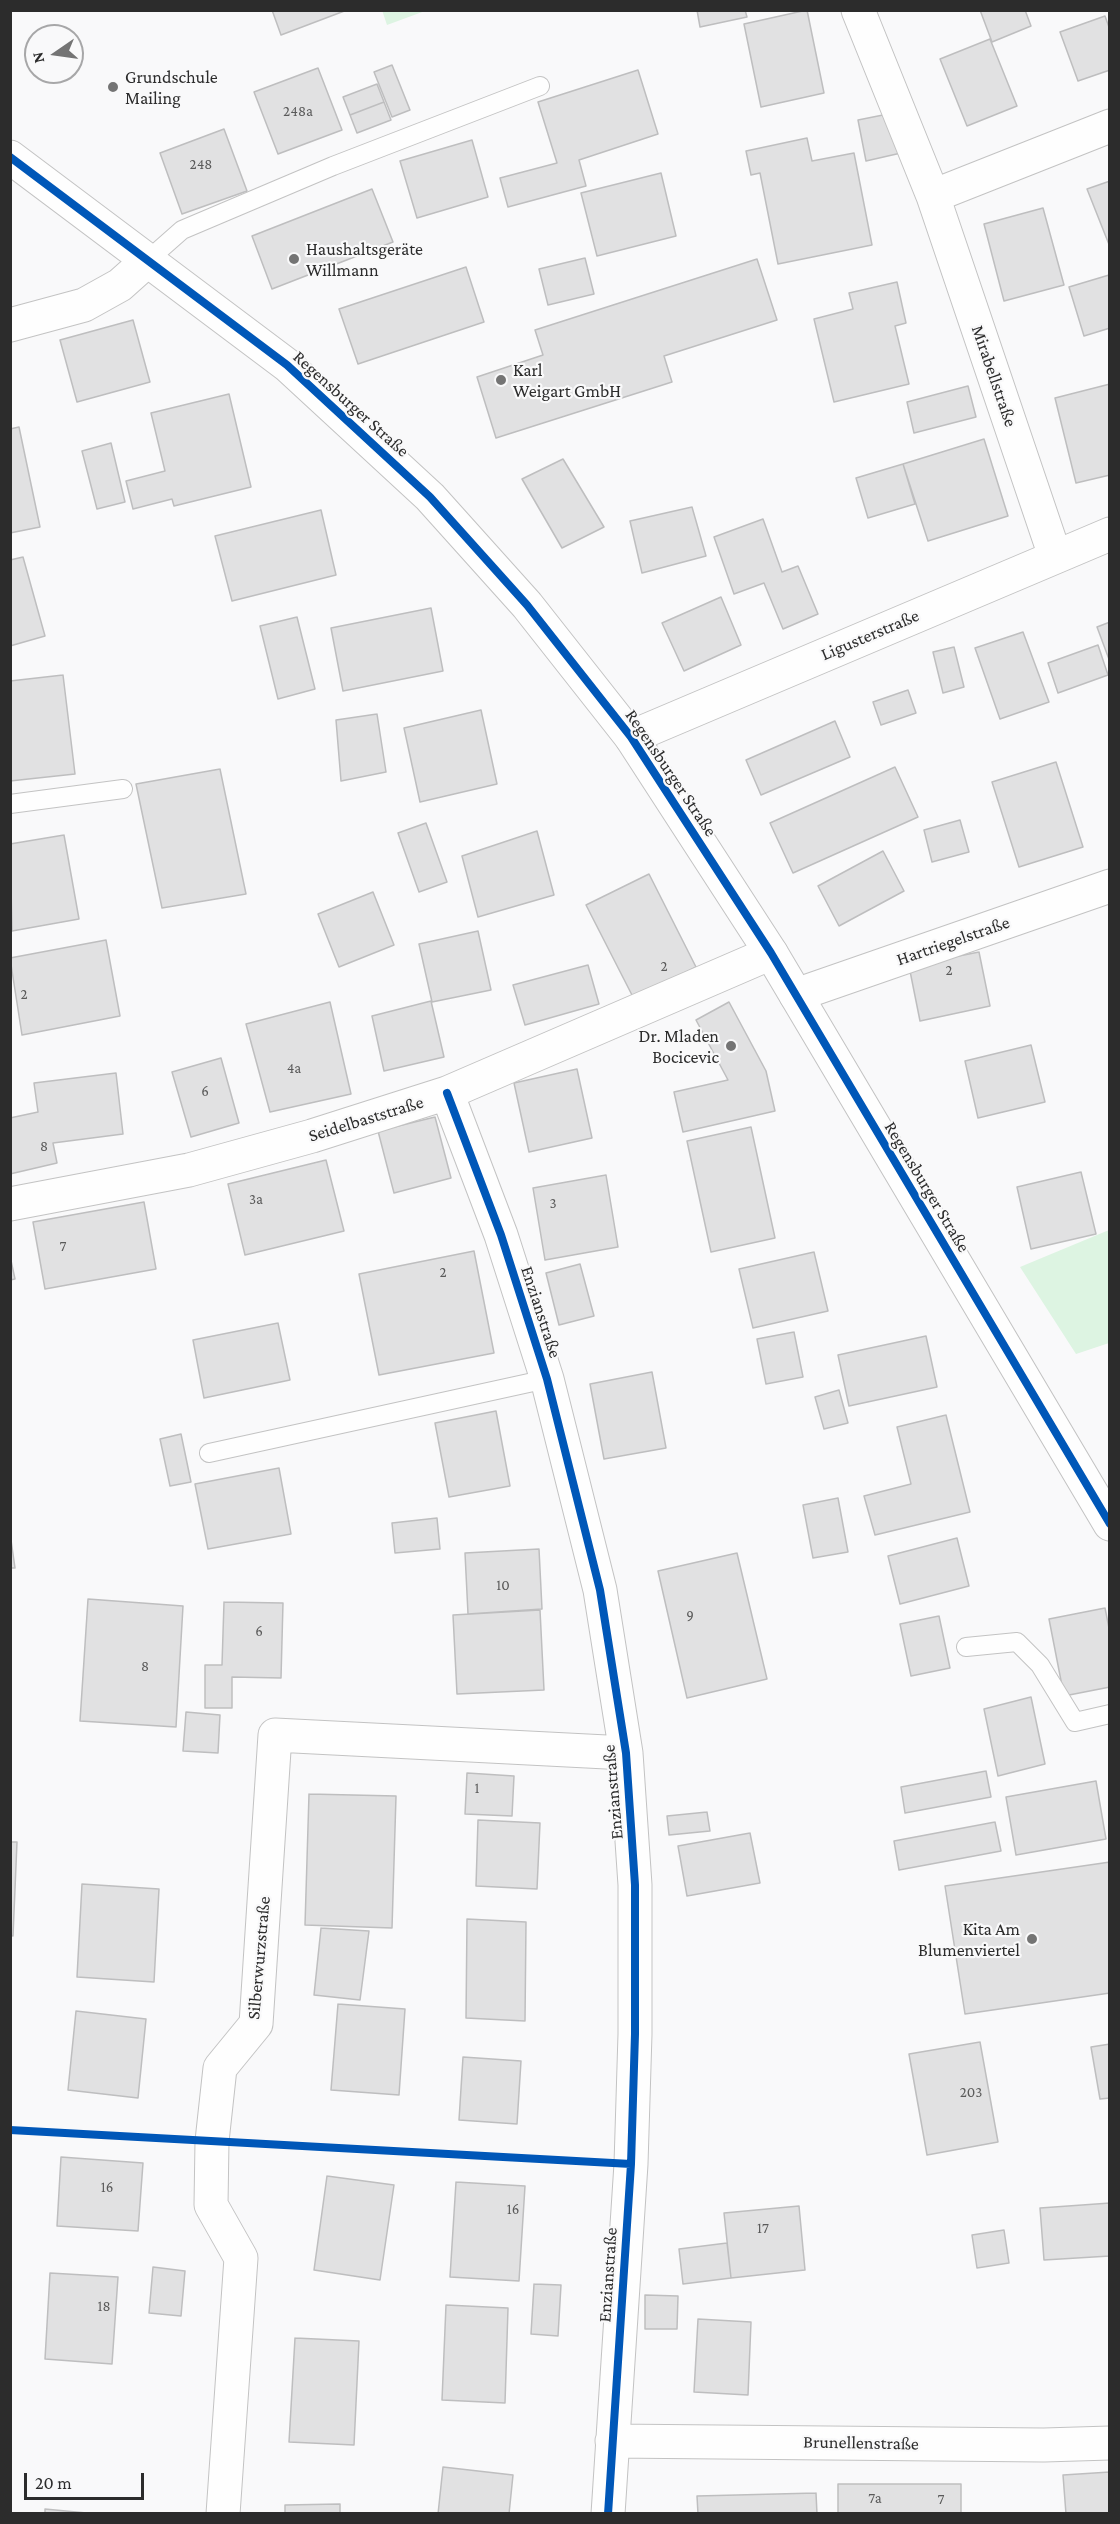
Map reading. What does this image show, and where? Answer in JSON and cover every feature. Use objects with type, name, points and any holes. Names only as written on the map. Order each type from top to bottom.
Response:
[{"type":"street","name":"Mirabellstraße","points":[[858,10],[933,196],[1055,556]]},
{"type":"street","points":[[933,196],[1110,126]]},
{"type":"street","name":"Regensburger Straße","points":[[10,157],[287,365],[430,497],[527,605],[631,736],[771,953],[1110,1524]]},
{"type":"street","points":[[10,325],[84,305],[120,285],[148,260]]},
{"type":"street","name":"Ligusterstraße","points":[[631,736],[1110,534]]},
{"type":"street","name":"Hartriegelstraße","points":[[796,995],[1110,886]]},
{"type":"street","name":"Seidelbaststraße","points":[[10,1204],[189,1170],[312,1136],[447,1093],[771,953]]},
{"type":"street","name":"Enzianstraße","points":[[447,1093],[501,1235],[547,1379],[600,1590],[626,1753],[636,1885],[635,2034],[631,2164],[608,2514]]},
{"type":"street","name":"Silberwurzstraße","points":[[223,2514],[241,2258],[211,2205],[212,2141],[220,2068],[256,2024],[275,1735],[626,1753]]},
{"type":"street","name":"Brunellenstraße","points":[[612,2441],[1044,2445],[1110,2443]]},
{"type":"lane","points":[[148,260],[182,230],[333,166],[540,86]]},
{"type":"lane","points":[[10,804],[123,789]]},
{"type":"lane","name":"Enzianstraße","points":[[209,1453],[547,1379]]},
{"type":"lane","points":[[966,1647],[1017,1642],[1040,1665],[1074,1722],[1110,1714]]},
{"type":"green space","points":[[382,10],[425,10],[425,11],[387,25]]},
{"type":"green space","points":[[1109,1230],[1109,1343],[1076,1354],[1020,1267]]},
{"type":"building","points":[[272,10],[347,10],[281,35]]},
{"type":"building","points":[[697,10],[745,10],[747,17],[700,27]]},
{"type":"building","points":[[807,10],[824,93],[761,107],[744,24]]},
{"type":"building","points":[[980,10],[1025,10],[1031,26],[992,42]]},
{"type":"building","points":[[1105,16],[1110,30],[1110,70],[1078,81],[1060,32]]},
{"type":"building","points":[[990,39],[1017,106],[967,126],[940,59]]},
{"type":"building","points":[[392,65],[410,110],[392,117],[374,72]]},
{"type":"building","points":[[318,68],[342,130],[278,154],[254,92]]},
{"type":"building","points":[[638,70],[658,134],[579,160],[586,186],[508,207],[500,178],[557,163],[538,102]]},
{"type":"building","points":[[377,84],[384,102],[350,115],[343,97]]},
{"type":"building","points":[[384,102],[391,120],[357,133],[350,115]]},
{"type":"building","points":[[893,113],[901,153],[866,161],[858,120]]},
{"type":"building","points":[[224,129],[247,191],[182,214],[160,153]]},
{"type":"building","points":[[807,138],[812,161],[854,153],[872,245],[778,264],[760,173],[751,175],[746,151]]},
{"type":"building","points":[[472,140],[488,197],[417,218],[400,161]]},
{"type":"building","points":[[661,173],[676,236],[597,256],[581,193]]},
{"type":"building","points":[[1110,181],[1110,247],[1087,189]]},
{"type":"building","points":[[372,189],[393,242],[272,289],[252,236]]},
{"type":"building","points":[[1043,208],[1064,285],[1004,301],[984,224]]},
{"type":"building","points":[[585,258],[594,294],[548,305],[539,269]]},
{"type":"building","points":[[757,259],[777,320],[664,356],[672,382],[496,438],[477,377],[543,355],[535,330]]},
{"type":"building","points":[[466,267],[484,322],[358,364],[339,309]]},
{"type":"building","points":[[1109,275],[1110,328],[1084,336],[1069,287]]},
{"type":"building","points":[[897,282],[906,323],[895,326],[909,384],[834,402],[814,319],[853,309],[849,293]]},
{"type":"building","points":[[133,320],[150,382],[77,402],[60,340]]},
{"type":"building","points":[[1110,384],[1110,475],[1076,483],[1055,398]]},
{"type":"building","points":[[968,386],[976,417],[914,433],[907,402]]},
{"type":"building","points":[[229,394],[251,487],[174,506],[172,499],[133,509],[126,481],[165,471],[151,413]]},
{"type":"building","points":[[19,427],[40,527],[10,533],[10,429]]},
{"type":"building","points":[[984,439],[1008,516],[928,541],[903,464]]},
{"type":"building","points":[[111,443],[125,502],[97,509],[82,451]]},
{"type":"building","points":[[563,459],[604,527],[562,548],[522,479]]},
{"type":"building","points":[[903,464],[915,504],[868,518],[856,478]]},
{"type":"building","points":[[692,507],[706,556],[642,573],[630,521]]},
{"type":"building","points":[[321,510],[336,575],[232,601],[215,536]]},
{"type":"building","points":[[763,519],[782,572],[798,566],[818,614],[783,629],[764,583],[734,594],[714,537]]},
{"type":"building","points":[[23,557],[45,636],[10,646],[10,560]]},
{"type":"building","points":[[721,597],[741,645],[684,671],[662,623]]},
{"type":"building","points":[[431,608],[443,671],[343,691],[331,628]]},
{"type":"building","points":[[297,617],[315,689],[278,699],[260,626]]},
{"type":"building","points":[[1110,622],[1110,662],[1097,627]]},
{"type":"building","points":[[1023,632],[1049,702],[1000,719],[975,648]]},
{"type":"building","points":[[1098,645],[1108,675],[1058,693],[1048,663]]},
{"type":"building","points":[[954,647],[964,687],[943,693],[933,652]]},
{"type":"building","points":[[63,675],[75,774],[10,781],[10,681]]},
{"type":"building","points":[[908,690],[916,713],[881,725],[873,702]]},
{"type":"building","points":[[481,710],[497,784],[420,802],[404,728]]},
{"type":"building","points":[[377,714],[386,772],[341,781],[336,720]]},
{"type":"building","points":[[835,721],[850,757],[761,795],[746,760]]},
{"type":"building","points":[[1056,762],[1083,847],[1019,867],[992,782]]},
{"type":"building","points":[[895,767],[918,817],[793,873],[770,823]]},
{"type":"building","points":[[220,769],[246,894],[162,908],[136,784]]},
{"type":"building","points":[[960,820],[969,852],[932,862],[924,830]]},
{"type":"building","points":[[426,823],[447,882],[419,892],[398,833]]},
{"type":"building","points":[[537,831],[554,895],[478,917],[462,856]]},
{"type":"building","points":[[64,835],[79,919],[12,931],[10,844]]},
{"type":"building","points":[[883,851],[904,891],[839,926],[818,886]]},
{"type":"building","points":[[649,874],[696,967],[634,999],[586,905]]},
{"type":"building","points":[[373,892],[394,945],[339,967],[318,914]]},
{"type":"building","points":[[478,931],[491,990],[432,1002],[419,944]]},
{"type":"building","points":[[106,940],[120,1016],[22,1035],[10,958]]},
{"type":"building","points":[[979,952],[990,1006],[920,1021],[909,966]]},
{"type":"building","points":[[588,965],[599,1004],[525,1025],[513,985]]},
{"type":"building","points":[[431,1001],[444,1057],[384,1071],[372,1016]]},
{"type":"building","points":[[330,1002],[351,1094],[270,1112],[246,1024]]},
{"type":"building","name":"Dr. Mladen Bocicevic","points":[[729,1002],[766,1071],[775,1111],[683,1132],[674,1092],[728,1080],[696,1020]]},
{"type":"building","points":[[1031,1045],[1045,1102],[978,1118],[965,1061]]},
{"type":"building","points":[[221,1058],[239,1123],[191,1137],[172,1072]]},
{"type":"building","points":[[577,1069],[592,1138],[529,1152],[514,1083]]},
{"type":"building","points":[[116,1073],[123,1134],[53,1143],[57,1163],[10,1174],[10,1118],[38,1112],[34,1083]]},
{"type":"building","points":[[435,1117],[451,1178],[394,1193],[378,1131]]},
{"type":"building","points":[[751,1127],[775,1238],[711,1252],[687,1141]]},
{"type":"building","points":[[326,1160],[344,1231],[245,1255],[228,1184]]},
{"type":"building","points":[[1081,1172],[1096,1234],[1031,1249],[1017,1187]]},
{"type":"building","points":[[606,1175],[618,1247],[545,1260],[533,1188]]},
{"type":"building","points":[[144,1202],[156,1269],[45,1289],[33,1222]]},
{"type":"building","points":[[474,1251],[494,1353],[379,1375],[359,1274]]},
{"type":"building","points":[[814,1252],[828,1311],[753,1328],[739,1269]]},
{"type":"building","points":[[10,1256],[15,1279],[10,1280]]},
{"type":"building","points":[[580,1264],[594,1316],[559,1325],[546,1273]]},
{"type":"building","points":[[278,1323],[290,1380],[204,1398],[193,1340]]},
{"type":"building","points":[[794,1332],[803,1377],[766,1384],[757,1339]]},
{"type":"building","points":[[926,1336],[937,1387],[849,1406],[838,1355]]},
{"type":"building","points":[[652,1372],[666,1448],[604,1459],[590,1384]]},
{"type":"building","points":[[839,1390],[848,1423],[824,1429],[815,1397]]},
{"type":"building","points":[[496,1411],[510,1486],[449,1497],[435,1423]]},
{"type":"building","points":[[946,1415],[970,1512],[875,1535],[864,1496],[911,1484],[897,1427]]},
{"type":"building","points":[[181,1434],[191,1482],[170,1486],[160,1439]]},
{"type":"building","points":[[279,1468],[291,1534],[208,1549],[195,1484]]},
{"type":"building","points":[[838,1498],[848,1552],[813,1558],[803,1505]]},
{"type":"building","points":[[437,1518],[440,1549],[395,1553],[392,1523]]},
{"type":"building","points":[[10,1533],[15,1568],[10,1568]]},
{"type":"building","points":[[957,1538],[969,1586],[900,1604],[888,1556]]},
{"type":"building","points":[[539,1549],[542,1609],[468,1614],[465,1553]]},
{"type":"building","points":[[737,1553],[767,1679],[687,1698],[658,1571]]},
{"type":"building","points":[[88,1599],[183,1606],[176,1727],[80,1721]]},
{"type":"building","points":[[224,1602],[283,1603],[281,1678],[232,1677],[232,1708],[205,1708],[205,1665],[222,1665]]},
{"type":"building","points":[[1105,1608],[1110,1633],[1110,1687],[1064,1696],[1049,1619]]},
{"type":"building","points":[[540,1610],[544,1690],[457,1694],[453,1615]]},
{"type":"building","points":[[939,1616],[950,1668],[911,1676],[900,1624]]},
{"type":"building","points":[[1031,1697],[1045,1764],[998,1776],[984,1709]]},
{"type":"building","points":[[186,1712],[220,1715],[218,1753],[183,1751]]},
{"type":"building","points":[[986,1771],[991,1797],[905,1813],[901,1787]]},
{"type":"building","points":[[467,1773],[514,1776],[512,1816],[465,1814]]},
{"type":"building","points":[[1096,1781],[1106,1839],[1016,1855],[1006,1797]]},
{"type":"building","points":[[309,1794],[396,1796],[392,1928],[305,1925]]},
{"type":"building","points":[[707,1812],[710,1831],[669,1835],[667,1816]]},
{"type":"building","points":[[478,1820],[540,1823],[537,1889],[476,1886]]},
{"type":"building","points":[[995,1822],[1001,1851],[899,1870],[894,1841]]},
{"type":"building","points":[[750,1833],[760,1883],[687,1896],[678,1846]]},
{"type":"building","points":[[10,1842],[17,1842],[13,1936],[10,1935]]},
{"type":"building","name":"Kita Am Blumenviertel","points":[[1110,1862],[1110,1993],[965,2014],[945,1886]]},
{"type":"building","points":[[82,1884],[159,1889],[154,1982],[77,1977]]},
{"type":"building","points":[[467,1919],[526,1922],[525,2021],[466,2018]]},
{"type":"building","points":[[321,1928],[369,1931],[360,2000],[314,1995]]},
{"type":"building","points":[[338,2004],[405,2009],[399,2095],[331,2090]]},
{"type":"building","points":[[76,2011],[146,2019],[138,2098],[68,2090]]},
{"type":"building","points":[[980,2042],[998,2142],[927,2155],[909,2054]]},
{"type":"building","points":[[1110,2044],[1110,2098],[1100,2099],[1091,2047]]},
{"type":"building","points":[[463,2057],[521,2061],[517,2124],[459,2120]]},
{"type":"building","points":[[61,2157],[143,2163],[138,2231],[57,2226]]},
{"type":"building","points":[[327,2176],[394,2185],[380,2280],[314,2270]]},
{"type":"building","points":[[456,2182],[525,2186],[519,2281],[450,2277]]},
{"type":"building","points":[[1110,2203],[1110,2256],[1044,2260],[1040,2208]]},
{"type":"building","points":[[799,2206],[805,2270],[731,2278],[724,2213]]},
{"type":"building","points":[[1004,2230],[1009,2263],[977,2268],[972,2235]]},
{"type":"building","points":[[727,2243],[731,2278],[683,2284],[679,2249]]},
{"type":"building","points":[[153,2267],[185,2271],[181,2316],[149,2313]]},
{"type":"building","points":[[50,2273],[118,2277],[112,2364],[45,2359]]},
{"type":"building","points":[[534,2284],[561,2285],[558,2336],[531,2334]]},
{"type":"building","points":[[645,2295],[678,2296],[677,2329],[645,2329]]},
{"type":"building","points":[[446,2305],[508,2308],[505,2403],[442,2400]]},
{"type":"building","points":[[698,2319],[751,2322],[748,2395],[694,2392]]},
{"type":"building","points":[[295,2338],[359,2341],[354,2445],[289,2442]]},
{"type":"building","points":[[443,2467],[513,2475],[509,2514],[438,2514]]},
{"type":"building","points":[[1110,2472],[1110,2514],[1066,2514],[1063,2475]]},
{"type":"building","points":[[838,2484],[961,2484],[961,2514],[838,2514]]},
{"type":"building","points":[[816,2493],[817,2514],[698,2514],[697,2496]]},
{"type":"building","points":[[340,2504],[340,2514],[285,2514],[285,2505]]},
{"type":"building","points":[[45,2509],[97,2514],[45,2514]]},
{"type":"cycle path","points":[[10,157],[287,365],[430,497],[527,605],[631,737],[771,953],[1110,1524]]},
{"type":"cycle path","points":[[447,1093],[501,1235],[547,1379],[600,1590],[626,1753],[635,1885],[635,2034],[631,2164],[608,2514]]},
{"type":"cycle path","points":[[10,2130],[631,2164]]},
{"type":"place","name":"Grundschule Mailing","points":[[113,87]]},
{"type":"place","name":"Haushaltsgeräte Willmann","points":[[294,259]]},
{"type":"place","name":"Karl Weigart GmbH","points":[[501,380]]},
{"type":"place","name":"Dr. Mladen Bocicevic","points":[[731,1046]]},
{"type":"place","name":"Kita Am Blumenviertel","points":[[1032,1939]]}]
